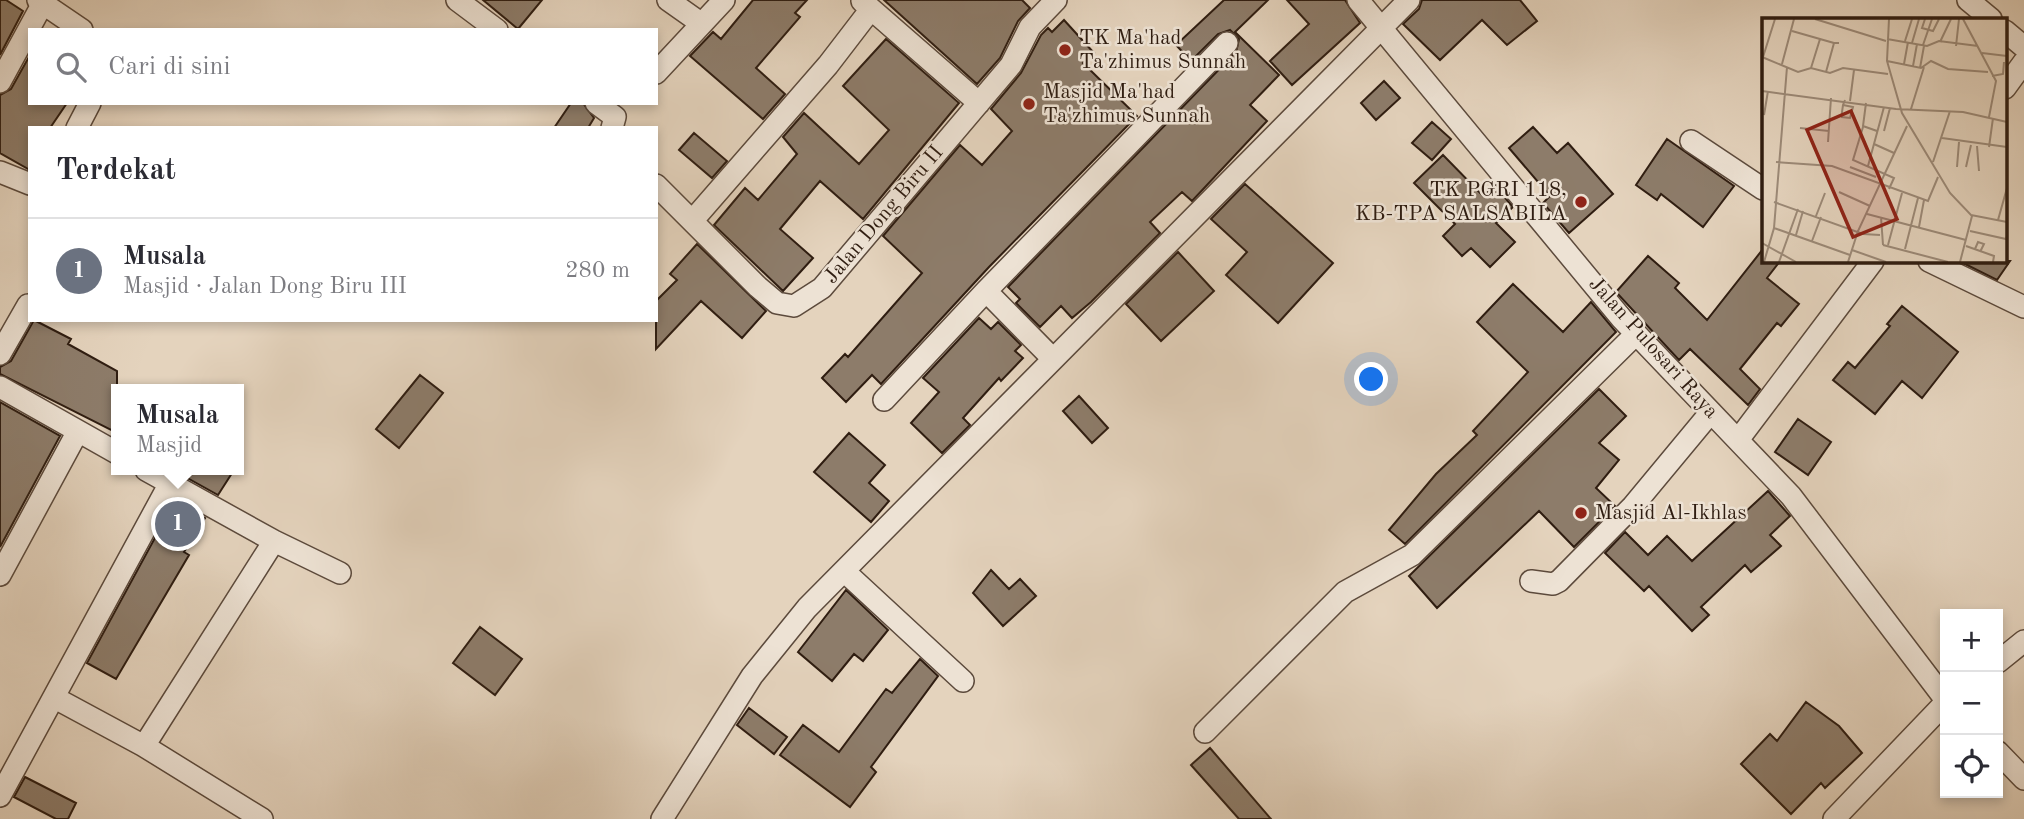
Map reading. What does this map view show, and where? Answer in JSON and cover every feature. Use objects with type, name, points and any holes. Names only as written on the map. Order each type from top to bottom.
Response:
[{"type":"street","points":[[457,0],[494,28]]},
{"type":"street","points":[[668,0],[702,24]]},
{"type":"street","points":[[658,71],[724,0]]},
{"type":"street","name":"Jalan Dong Biru II","points":[[693,220],[777,303],[794,306],[822,288],[1012,65],[1030,27],[1056,0]]},
{"type":"street","name":"Jalan Pulosari Raya","points":[[1358,0],[1636,334],[1791,496],[1940,694]]},
{"type":"street","points":[[662,819],[752,676],[807,608],[1409,0]]},
{"type":"street","points":[[1968,0],[1990,18]]},
{"type":"street","points":[[0,82],[41,2],[79,28]]},
{"type":"street","points":[[658,187],[693,220],[828,65],[866,5],[979,103]]},
{"type":"street","points":[[2007,33],[2024,47]]},
{"type":"street","points":[[884,400],[1227,43]]},
{"type":"street","points":[[2007,85],[2024,62]]},
{"type":"street","points":[[78,126],[89,105]]},
{"type":"street","points":[[599,105],[618,116]]},
{"type":"street","points":[[1691,141],[1762,189]]},
{"type":"street","points":[[0,172],[28,183]]},
{"type":"street","points":[[1738,440],[1870,262]]},
{"type":"street","points":[[1931,262],[2024,307]]},
{"type":"street","points":[[986,291],[1053,359]]},
{"type":"street","points":[[0,354],[28,305]]},
{"type":"street","points":[[1205,732],[1345,592],[1412,555],[1636,334]]},
{"type":"street","points":[[0,387],[111,450]]},
{"type":"street","points":[[1531,581],[1553,584],[1559,581],[1633,506],[1711,412]]},
{"type":"street","points":[[0,575],[78,431]]},
{"type":"street","points":[[155,475],[274,541],[340,573]]},
{"type":"street","points":[[0,796],[170,483]]},
{"type":"street","points":[[144,746],[274,541]]},
{"type":"street","points":[[844,571],[963,681]]},
{"type":"street","points":[[2003,658],[2024,641]]},
{"type":"street","points":[[55,698],[144,746],[262,819]]},
{"type":"street","points":[[1834,819],[1940,706]]},
{"type":"street","points":[[2003,757],[2024,779]]},
{"type":"building","points":[[0,0],[6,0],[23,11],[0,55]]},
{"type":"building","points":[[483,0],[542,0],[517,28]]},
{"type":"building","points":[[753,0],[807,0],[795,13],[800,17],[756,68],[785,94],[763,119],[690,56],[713,32],[721,39]]},
{"type":"building","points":[[884,0],[1022,0],[1030,8],[1018,21],[1000,58],[977,84]]},
{"type":"building","points":[[1224,0],[1268,0],[1235,32],[1279,75],[1250,105],[1267,121],[1192,201],[1182,192],[1150,222],[1160,233],[1091,302],[1072,318],[1061,306],[1040,327],[1016,303],[1020,299],[1008,287],[1236,52],[1239,39],[1230,30],[1218,34],[1191,61],[1176,45]]},
{"type":"building","points":[[1287,0],[1345,0],[1360,23],[1292,85],[1270,61],[1309,24]]},
{"type":"building","points":[[1422,0],[1520,0],[1537,21],[1507,45],[1482,20],[1440,60],[1403,24],[1419,9]]},
{"type":"building","points":[[1064,20],[1094,53],[1083,63],[1137,116],[989,267],[881,384],[872,375],[846,402],[822,378],[845,354],[848,357],[922,273],[883,236],[960,145],[982,165],[1012,131],[991,109],[1021,73],[1041,35],[1048,28],[1052,32]]},
{"type":"building","points":[[886,39],[959,103],[863,219],[820,181],[780,229],[813,258],[783,291],[714,225],[745,188],[758,200],[797,154],[783,137],[804,113],[859,164],[889,130],[843,86]]},
{"type":"building","points":[[28,59],[28,105],[66,105],[51,126],[28,126],[28,169],[0,153],[0,95],[11,89]]},
{"type":"building","points":[[1384,81],[1400,98],[1376,120],[1361,103]]},
{"type":"building","points":[[570,105],[584,105],[594,118],[589,126],[555,126]]},
{"type":"building","points":[[1432,122],[1451,139],[1432,160],[1412,143]]},
{"type":"building","points":[[1533,127],[1557,153],[1568,143],[1613,194],[1569,233],[1543,203],[1550,196],[1509,148]]},
{"type":"building","points":[[694,133],[727,161],[712,178],[679,150]]},
{"type":"building","points":[[1667,139],[1734,186],[1703,227],[1661,194],[1657,200],[1636,185]]},
{"type":"building","points":[[1443,155],[1483,196],[1495,186],[1513,207],[1496,223],[1515,242],[1490,267],[1471,248],[1462,256],[1443,236],[1455,224],[1414,183]]},
{"type":"building","points":[[1245,184],[1333,263],[1278,323],[1226,275],[1247,252],[1211,219]]},
{"type":"building","points":[[697,244],[766,311],[742,338],[701,301],[656,349],[658,299],[677,280],[670,274]]},
{"type":"building","points":[[1762,250],[1762,262],[1779,262],[1767,278],[1799,304],[1781,326],[1777,323],[1740,369],[1760,389],[1748,405],[1690,349],[1679,360],[1616,292],[1648,256],[1679,283],[1675,288],[1707,320]]},
{"type":"building","points":[[1178,252],[1214,291],[1161,341],[1126,304]]},
{"type":"building","points":[[2010,261],[1997,280],[1961,262]]},
{"type":"building","points":[[1513,284],[1563,332],[1591,302],[1616,332],[1405,544],[1389,530],[1436,474],[1477,435],[1473,431],[1528,372],[1477,322]]},
{"type":"building","points":[[1902,306],[1958,352],[1922,398],[1902,381],[1875,414],[1833,380],[1848,362],[1855,368],[1890,326],[1887,324]]},
{"type":"building","points":[[979,318],[991,329],[998,322],[1021,345],[1015,351],[1023,358],[1001,381],[999,378],[963,418],[970,425],[942,453],[911,423],[939,392],[923,378]]},
{"type":"building","points":[[33,322],[71,339],[68,344],[117,371],[117,384],[111,384],[111,430],[0,374],[0,367],[11,361]]},
{"type":"building","points":[[420,375],[443,393],[399,448],[376,429]]},
{"type":"building","points":[[1599,389],[1626,416],[1599,443],[1619,460],[1596,488],[1615,506],[1574,547],[1539,511],[1437,608],[1409,576]]},
{"type":"building","points":[[1079,396],[1108,428],[1092,443],[1063,411]]},
{"type":"building","points":[[0,402],[60,436],[0,547]]},
{"type":"building","points":[[1798,419],[1831,442],[1808,475],[1775,452]]},
{"type":"building","points":[[849,433],[885,465],[869,483],[889,501],[871,522],[814,472]]},
{"type":"building","points":[[182,475],[231,475],[218,495]]},
{"type":"building","points":[[1768,491],[1790,516],[1770,535],[1781,546],[1751,572],[1745,565],[1701,607],[1709,615],[1692,631],[1649,586],[1644,591],[1605,553],[1625,532],[1648,555],[1667,536],[1692,561]]},
{"type":"building","points":[[175,501],[205,518],[184,552],[189,555],[116,679],[87,663]]},
{"type":"building","points":[[991,570],[1009,589],[1020,579],[1036,596],[1003,626],[973,593]]},
{"type":"building","points":[[846,590],[888,630],[863,661],[854,654],[832,681],[798,652]]},
{"type":"building","points":[[480,627],[522,659],[495,695],[453,663]]},
{"type":"building","points":[[920,659],[938,676],[871,767],[876,772],[850,807],[780,755],[803,725],[839,752],[886,689],[892,693]]},
{"type":"building","points":[[1806,702],[1839,726],[1862,753],[1825,788],[1821,783],[1791,814],[1741,764],[1770,734],[1777,741]]},
{"type":"building","points":[[749,708],[787,737],[774,754],[737,725]]},
{"type":"building","points":[[1210,748],[1271,819],[1239,819],[1191,765]]},
{"type":"building","points":[[25,777],[76,803],[68,819],[56,819],[14,797]]},
{"type":"place","name":"TK Ma'had Ta'zhimus Sunnah","points":[[1065,50]]},
{"type":"place","name":"Masjid Ma'had Ta'zhimus Sunnah","points":[[1029,104]]},
{"type":"place","name":"TK PGRI 118, KB-TPA SALSABILA","points":[[1581,202]]},
{"type":"place","name":"Masjid Al-Ikhlas","points":[[1581,513]]},
{"type":"place","name":"Musala","points":[[178,524]]}]
